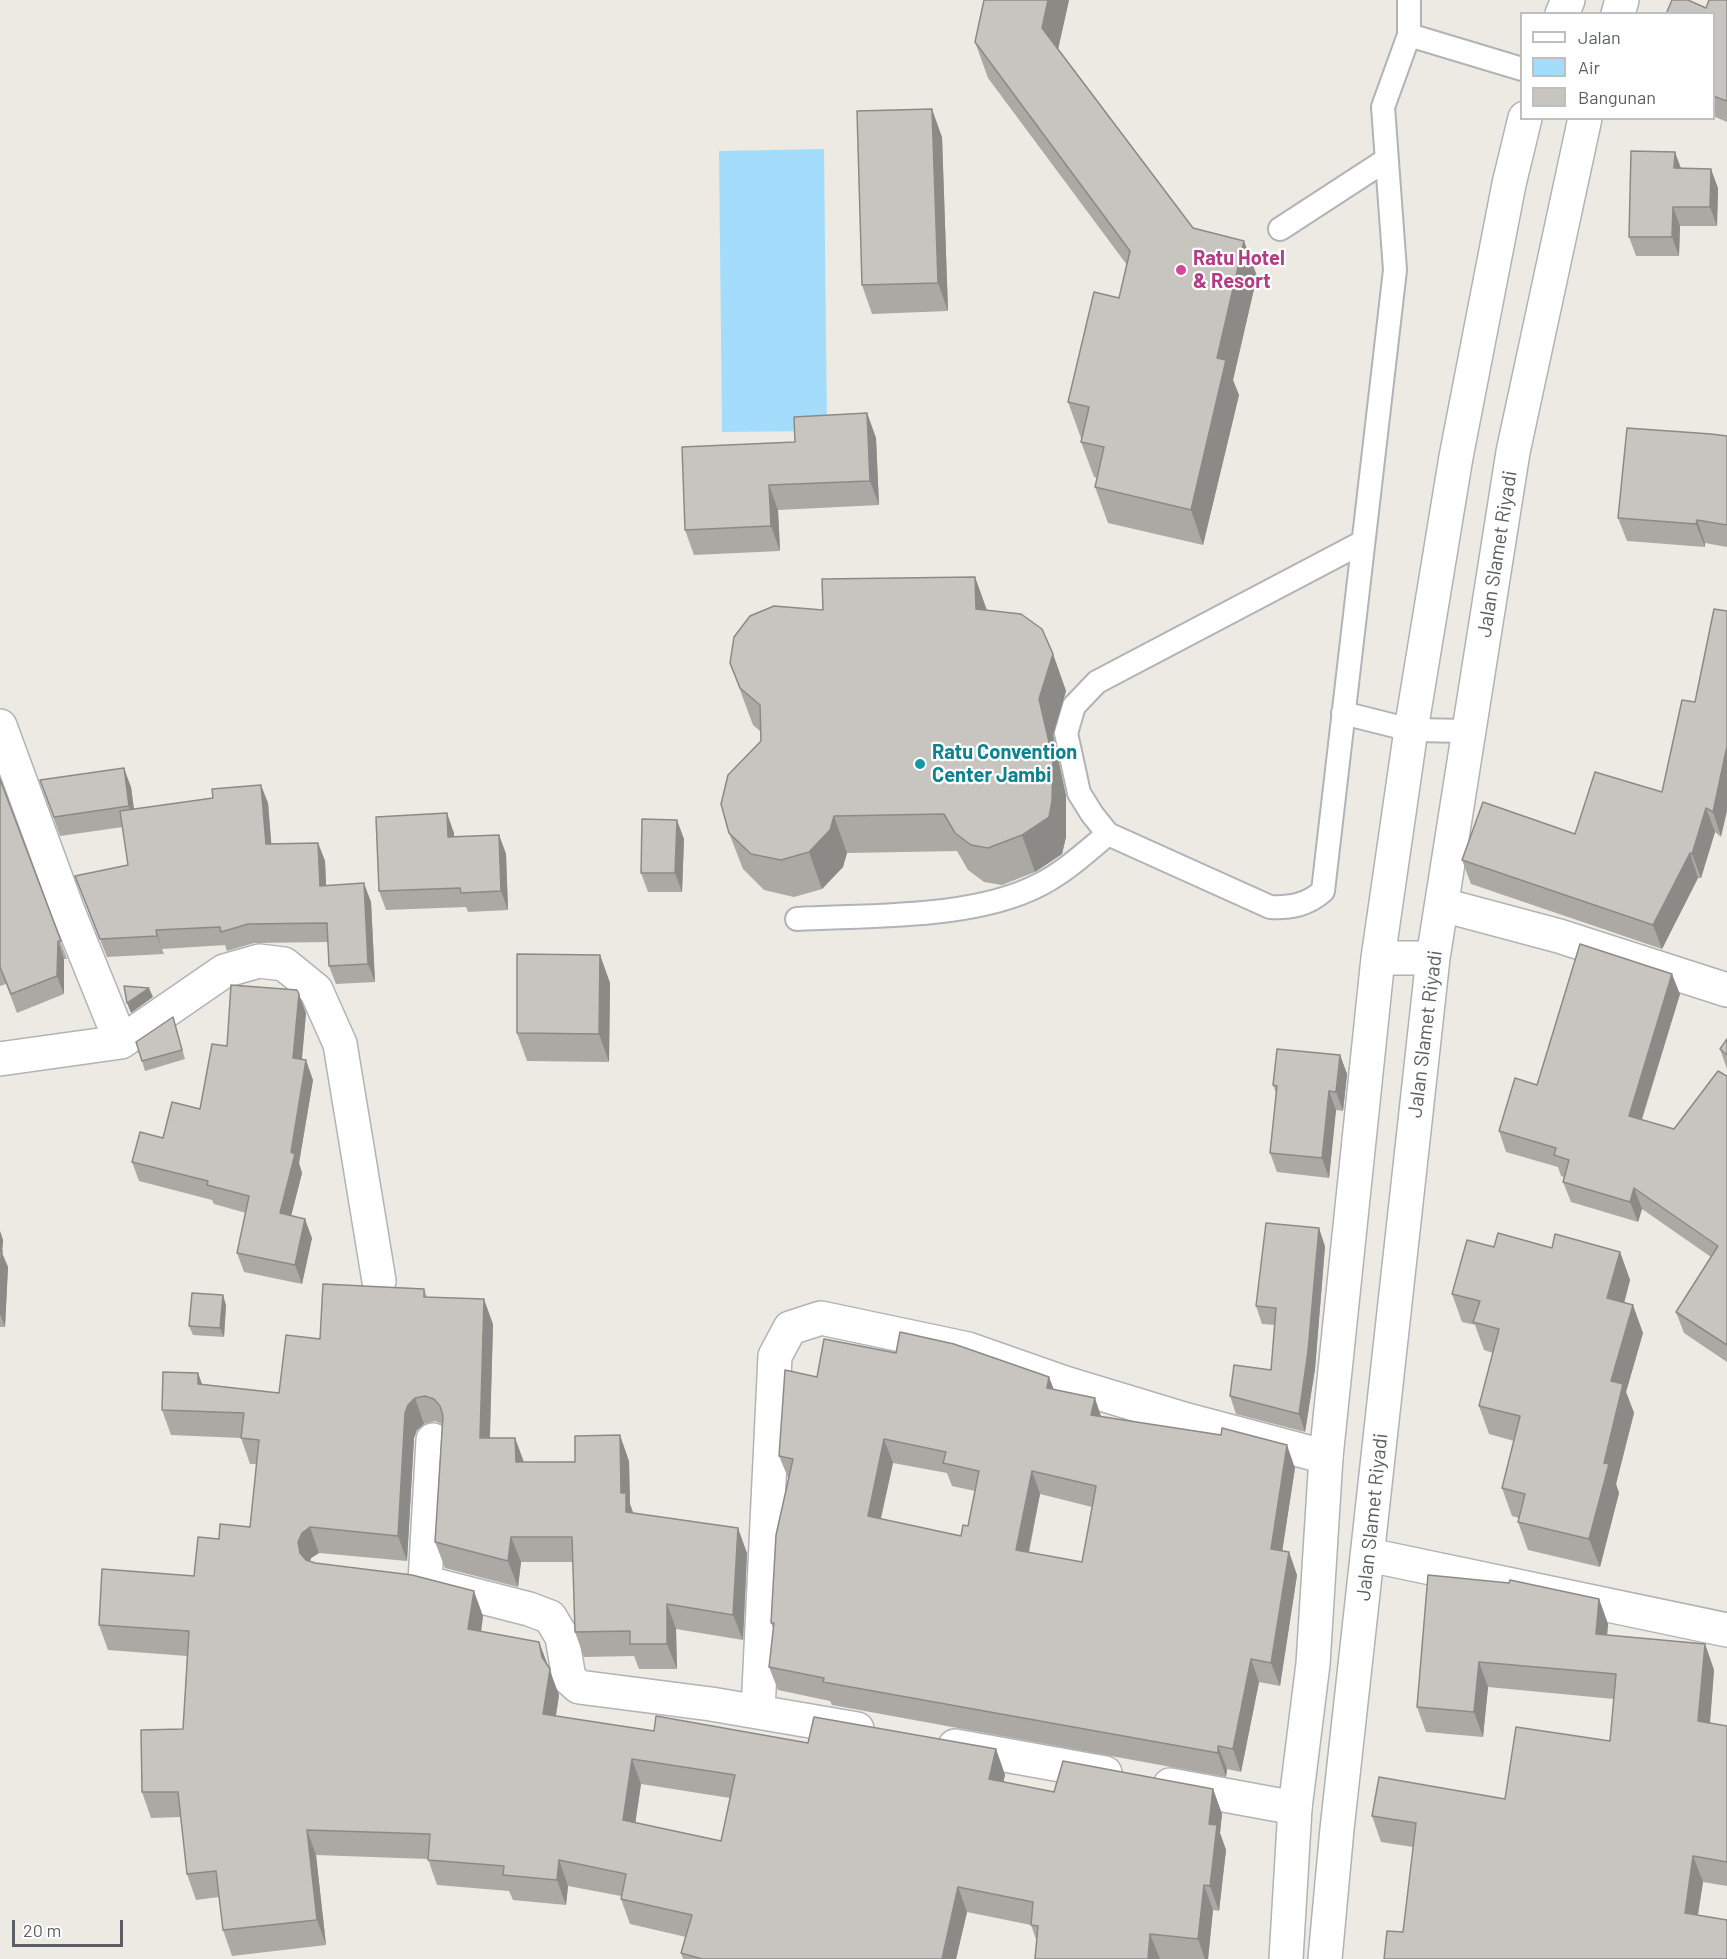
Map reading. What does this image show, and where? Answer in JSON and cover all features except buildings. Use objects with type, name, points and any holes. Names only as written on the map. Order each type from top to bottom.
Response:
[{"type":"main road","points":[[1286,1959],[1295,1808],[1313,1664],[1326,1457],[1378,958],[1411,730],[1458,446],[1509,184],[1525,120]]},
{"type":"main road","name":"Jalan Slamet Riyadi","points":[[1325,1959],[1337,1829],[1369,1555],[1382,1410],[1433,958],[1513,452],[1585,120]]},
{"type":"main road","points":[[0,726],[68,911],[122,1042]]},
{"type":"main road","points":[[1443,904],[1559,936],[1727,990]]},
{"type":"main road","points":[[1378,958],[1433,958]]},
{"type":"main road","points":[[0,1059],[122,1042],[207,980],[258,962],[284,964],[316,990],[340,1044],[379,1281]]},
{"type":"main road","points":[[758,1711],[775,1356],[790,1328],[821,1318],[968,1348],[1065,1383],[1187,1420],[1326,1457]]},
{"type":"main road","points":[[425,1582],[433,1440]]},
{"type":"main road","points":[[1369,1555],[1727,1630]]},
{"type":"main road","points":[[392,1578],[425,1582],[529,1609],[550,1617],[562,1637],[569,1678],[579,1687],[758,1711],[887,1734]]},
{"type":"main road","points":[[922,1740],[1295,1808]]},
{"type":"lane","points":[[1363,542],[1097,682],[1074,706],[1066,733],[1079,793],[1108,834],[1270,907],[1298,906],[1312,900],[1323,891],[1395,270],[1383,107],[1409,35],[1410,0]]},
{"type":"lane","points":[[1409,35],[1520,69]]},
{"type":"lane","points":[[1280,229],[1386,160]]},
{"type":"lane","points":[[1343,713],[1411,730],[1470,731]]},
{"type":"lane","points":[[797,919],[926,912],[1004,899],[1040,884],[1065,870],[1108,834]]},
{"type":"water","points":[[824,149],[827,431],[722,432],[719,151]]},
{"type":"place","name":"Ratu Hotel & Resort","points":[[1181,270]]},
{"type":"place","name":"Ratu Convention Center Jambi","points":[[920,764]]}]
